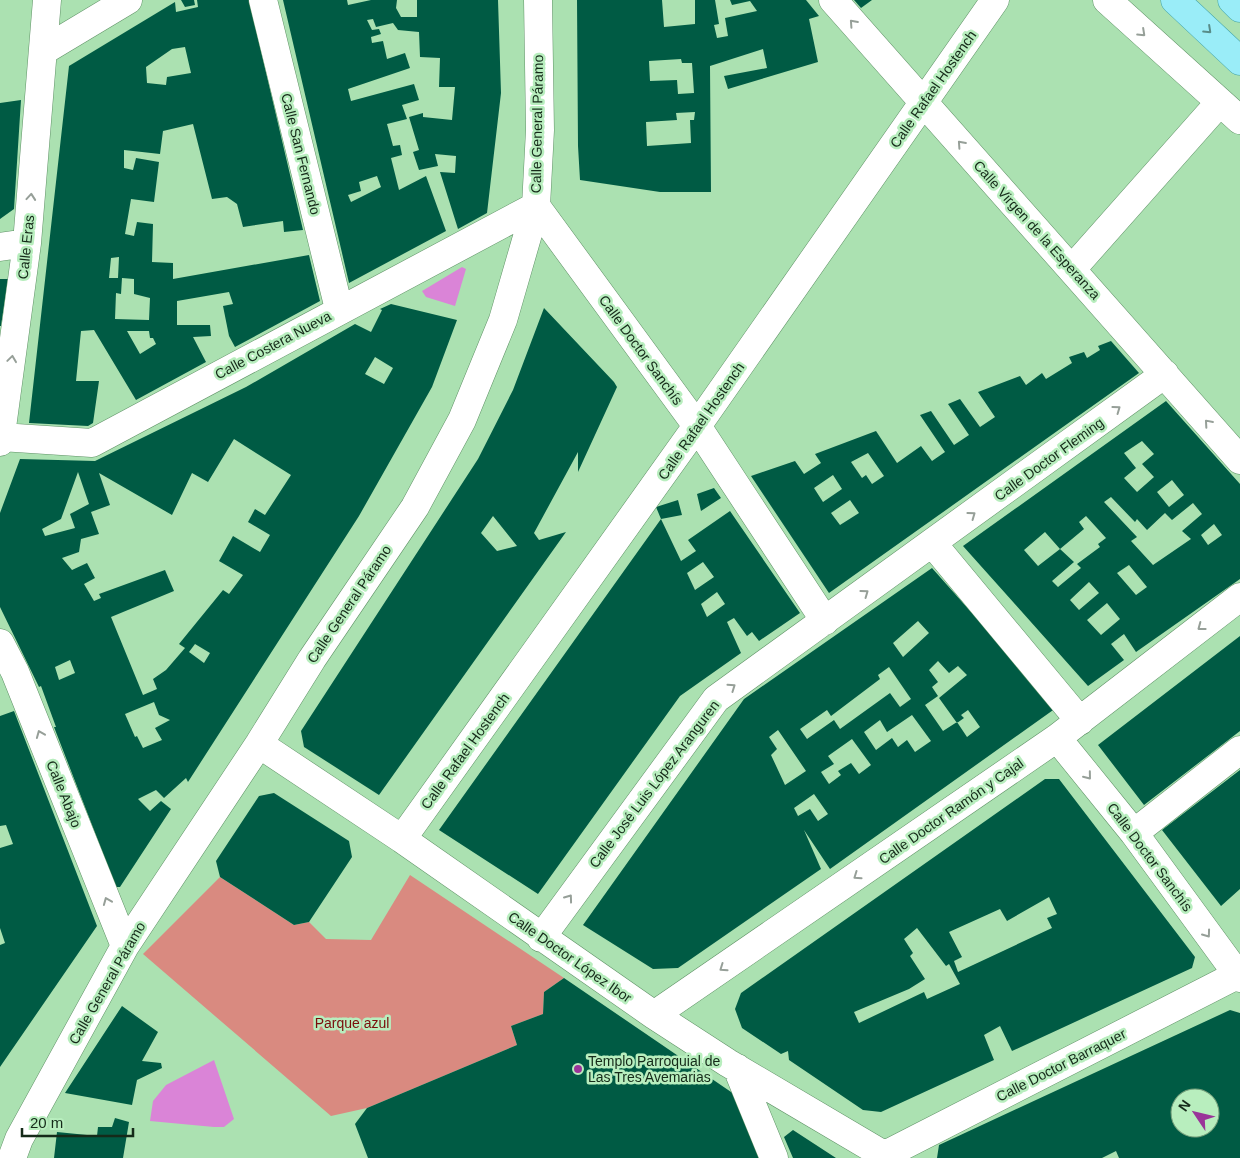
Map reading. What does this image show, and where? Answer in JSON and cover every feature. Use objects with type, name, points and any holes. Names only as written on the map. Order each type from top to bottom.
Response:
[{"type":"main road","points":[[1175,0],[1240,61]]},
{"type":"main road","points":[[1232,0],[1240,8]]},
{"type":"street","name":"Calle Eras","points":[[1,439],[27,243],[48,0]]},
{"type":"street","points":[[43,51],[128,0]]},
{"type":"street","name":"Calle San Fernando","points":[[263,0],[339,309]]},
{"type":"street","name":"Calle General Páramo","points":[[12,1158],[20,1139],[125,946],[259,744],[312,659],[415,507],[462,420],[503,320],[536,206],[540,130],[538,0]]},
{"type":"street","name":"Calle Virgen de la Esperanza","points":[[832,0],[1240,460]]},
{"type":"street","name":"Calle Rafael Hostench","points":[[402,839],[697,426],[995,0]]},
{"type":"street","points":[[1107,0],[1240,120]]},
{"type":"street","points":[[1072,269],[1220,102]]},
{"type":"street","name":"Calle Costera Nueva","points":[[1,439],[92,442],[339,309],[536,206]]},
{"type":"street","name":"Calle Doctor Sanchís","points":[[536,206],[697,426],[825,621]]},
{"type":"street","points":[[0,247],[27,243]]},
{"type":"street","name":"Calle Doctor Fleming","points":[[933,544],[1165,374]]},
{"type":"street","points":[[933,544],[1080,721]]},
{"type":"street","name":"Calle José Luis López Aranguren","points":[[541,938],[716,699],[933,544]]},
{"type":"street","name":"Calle Doctor Ramón y Cajal","points":[[654,1015],[1057,738],[1240,598]]},
{"type":"street","name":"Calle Abajo","points":[[0,643],[15,672],[125,946]]},
{"type":"street","name":"Calle Doctor Sanchís","points":[[1057,738],[1134,833],[1238,977]]},
{"type":"street","name":"Calle Doctor López Ibor","points":[[259,744],[402,839],[541,938],[654,1015],[737,1068],[887,1157]]},
{"type":"street","points":[[1134,833],[1240,750]]},
{"type":"street","name":"Calle Doctor Barraquer","points":[[887,1157],[1238,977]]},
{"type":"street","points":[[737,1068],[774,1158]]},
{"type":"green space","name":"Parque azul","points":[[410,875],[564,978],[544,992],[543,1014],[511,1026],[517,1045],[367,1108],[331,1116],[143,954],[220,877],[294,925],[309,922],[326,939],[371,940]]},
{"type":"shaded area","points":[[462,267],[466,269],[455,306],[426,297],[422,291]]},
{"type":"shaded area","points":[[214,1060],[234,1119],[224,1127],[150,1121],[153,1101],[166,1085]]},
{"type":"building","points":[[181,0],[194,0],[195,5],[185,7]]},
{"type":"building","points":[[197,0],[249,0],[303,230],[284,232],[283,221],[243,227],[237,204],[227,197],[212,199],[193,124],[163,131],[160,154],[124,150],[124,168],[133,170],[136,158],[159,162],[154,202],[131,199],[125,234],[134,236],[137,222],[153,224],[152,262],[173,263],[173,279],[309,255],[320,301],[235,347],[229,336],[223,306],[233,304],[229,292],[177,301],[177,325],[210,325],[211,336],[193,337],[206,362],[136,400],[94,330],[81,331],[76,381],[99,381],[93,423],[88,426],[29,423],[69,66],[175,2],[176,12],[198,7]],"holes":[[[185,47],[191,73],[167,77],[166,85],[147,83],[146,67],[172,49]],[[119,257],[118,278],[109,278],[111,258]],[[122,278],[134,279],[134,294],[150,298],[149,320],[115,319],[116,293],[121,294]],[[127,331],[149,331],[150,338],[153,338],[156,344],[140,354]]]},
{"type":"building","points":[[283,0],[347,0],[348,5],[371,0],[397,0],[396,8],[401,17],[417,17],[417,0],[498,0],[501,93],[487,213],[458,229],[440,172],[455,173],[456,156],[435,154],[438,166],[419,170],[413,152],[419,150],[409,117],[423,113],[423,117],[452,120],[455,87],[439,87],[440,58],[420,57],[419,32],[398,30],[393,23],[376,27],[373,19],[367,20],[372,30],[379,29],[381,34],[371,37],[372,43],[383,41],[387,59],[405,53],[410,68],[348,89],[351,101],[414,84],[419,100],[402,105],[407,119],[387,124],[393,146],[400,145],[402,155],[391,158],[399,190],[426,176],[446,231],[349,283]],"holes":[[[377,176],[381,187],[351,202],[348,195],[361,191],[359,182]]]},
{"type":"building","points":[[577,0],[662,0],[664,27],[695,24],[695,0],[715,0],[719,24],[714,25],[717,38],[728,36],[725,18],[757,11],[750,1],[732,5],[730,0],[806,0],[819,16],[809,19],[818,62],[728,89],[724,76],[767,68],[763,49],[710,66],[711,192],[660,192],[580,180]],"holes":[[[681,59],[682,63],[692,63],[694,93],[678,94],[677,80],[650,81],[649,61]],[[695,112],[694,120],[690,120],[691,143],[647,146],[646,122],[677,120],[676,113]]]},
{"type":"building","points":[[854,0],[872,0],[861,8]]},
{"type":"building","points":[[21,100],[14,209],[0,219],[0,103]]},
{"type":"building","points":[[0,279],[8,279],[1,326],[0,326]]},
{"type":"building","points":[[391,304],[457,320],[432,387],[359,516],[188,782],[186,778],[164,798],[156,790],[138,799],[150,811],[161,801],[171,809],[120,887],[116,887],[54,727],[56,727],[41,686],[39,687],[0,607],[0,513],[20,459],[95,461],[246,387],[355,324],[371,332],[382,310],[380,309]],"holes":[[[375,357],[393,368],[384,384],[365,374]],[[234,439],[291,475],[265,515],[255,509],[248,522],[270,535],[260,552],[233,536],[219,561],[243,575],[229,594],[223,590],[179,644],[185,648],[166,670],[153,679],[157,689],[143,695],[111,617],[174,591],[165,570],[99,594],[101,598],[94,601],[84,584],[95,578],[87,563],[72,570],[62,558],[79,552],[81,539],[99,534],[91,512],[110,505],[99,473],[172,515],[192,473],[208,482]],[[78,472],[89,504],[70,514],[75,528],[45,536],[42,529],[61,519]],[[195,644],[210,653],[204,663],[189,652]],[[70,660],[75,673],[59,680],[55,667]],[[154,702],[159,715],[170,720],[155,728],[162,740],[143,748],[137,736],[135,737],[125,714]]]},
{"type":"building","points":[[544,308],[617,387],[578,472],[578,452],[534,533],[539,540],[566,532],[379,795],[304,747],[301,731],[478,459],[513,390]],"holes":[[[493,516],[517,546],[497,551],[481,533]]]},
{"type":"building","points":[[1111,341],[1139,373],[829,593],[751,476],[795,461],[804,474],[821,463],[815,454],[876,431],[897,463],[921,446],[932,461],[945,452],[920,415],[931,411],[954,445],[969,435],[948,404],[960,399],[980,427],[995,417],[978,392],[1020,376],[1026,385],[1042,373],[1046,379],[1072,363],[1069,357],[1084,352],[1087,358],[1100,350],[1098,346]],"holes":[[[868,453],[884,476],[872,484],[866,475],[862,478],[851,462]],[[833,475],[842,489],[823,502],[814,488]],[[850,500],[859,513],[840,525],[831,513]]]},
{"type":"building","points":[[1166,401],[1240,484],[1240,579],[1136,652],[1124,634],[1111,644],[1124,660],[1088,686],[963,546]],"holes":[[[1142,441],[1154,454],[1142,464],[1154,477],[1137,492],[1124,478],[1136,468],[1124,453]],[[1172,480],[1184,495],[1169,507],[1157,492]],[[1111,497],[1135,522],[1137,519],[1147,530],[1165,513],[1172,520],[1193,503],[1202,514],[1182,531],[1191,539],[1153,565],[1131,541],[1137,537],[1104,502]],[[1086,516],[1106,538],[1098,544],[1100,547],[1077,564],[1081,568],[1058,587],[1052,581],[1074,562],[1060,549],[1084,529],[1079,522]],[[1214,524],[1222,535],[1208,545],[1201,535]],[[1045,532],[1060,549],[1038,566],[1024,550]],[[1129,565],[1147,587],[1136,595],[1117,573]],[[1089,582],[1099,593],[1079,610],[1070,600]],[[1107,603],[1120,619],[1101,635],[1087,620]]]},
{"type":"building","points":[[714,488],[721,498],[701,511],[697,494]]},
{"type":"building","points":[[678,500],[682,515],[661,519],[656,507]]},
{"type":"building","points":[[730,511],[800,613],[759,641],[752,632],[747,636],[734,618],[727,622],[741,653],[680,696],[538,894],[439,830],[661,519],[681,561],[696,551],[688,540]],"holes":[[[703,562],[714,577],[695,590],[687,573]],[[717,592],[725,604],[707,617],[701,604]]]},
{"type":"building","points":[[932,568],[1056,708],[830,869],[804,830],[821,869],[678,968],[653,969],[583,925],[744,699]],"holes":[[[918,621],[929,633],[903,657],[893,643]],[[938,661],[949,673],[958,666],[967,675],[939,698],[957,722],[943,731],[925,705],[938,696],[932,687],[938,682],[929,670]],[[889,667],[911,699],[900,707],[890,693],[840,729],[834,720],[807,739],[800,729],[827,710],[831,716],[880,679],[878,675]],[[968,710],[980,727],[967,737],[957,723],[964,718],[961,715]],[[912,715],[931,741],[915,752],[907,740],[898,747],[892,738],[876,750],[864,732],[880,720],[887,732]],[[778,730],[806,771],[785,785],[771,755],[777,749],[769,737]],[[852,739],[871,765],[859,774],[851,763],[838,771],[841,775],[829,784],[821,772],[834,764],[828,756]],[[814,794],[828,814],[818,821],[810,809],[798,816],[794,808]]]},
{"type":"building","points":[[1240,636],[1240,731],[1144,805],[1098,745]]},
{"type":"building","points":[[14,711],[97,926],[0,1067],[0,945],[5,943],[0,928],[0,848],[13,844],[6,825],[0,826],[0,716]]},
{"type":"building","points":[[1240,770],[1240,889],[1221,906],[1162,830]]},
{"type":"building","points":[[1045,779],[1059,779],[1195,957],[1192,968],[1012,1051],[1000,1026],[984,1035],[994,1060],[881,1112],[863,1110],[789,1060],[788,1051],[781,1054],[742,1028],[735,1009],[741,993]],"holes":[[[1049,897],[1057,914],[1047,918],[1052,928],[958,972],[954,961],[962,957],[949,932],[1000,909],[1007,921]],[[917,928],[946,966],[949,964],[960,984],[927,999],[924,992],[859,1023],[854,1012],[909,989],[925,979],[910,956],[913,953],[904,939]]]},
{"type":"building","points":[[274,793],[349,841],[352,857],[309,922],[294,925],[220,877],[216,861],[259,796]]},
{"type":"building","name":"Templo Parroquial de Las Tres Avemarias","points":[[564,978],[734,1094],[760,1158],[368,1158],[355,1124],[367,1108],[517,1045],[511,1026],[543,1014],[544,992]]},
{"type":"building","points":[[122,1006],[158,1032],[142,1061],[161,1063],[162,1068],[137,1080],[132,1105],[65,1093]]},
{"type":"building","points":[[1230,1010],[1240,1013],[1240,1158],[1119,1158],[1116,1151],[1102,1158],[937,1158],[939,1145]]},
{"type":"building","points":[[115,1118],[129,1122],[123,1158],[54,1158],[57,1132],[97,1136],[98,1127],[112,1127]]},
{"type":"building","points":[[793,1130],[836,1158],[793,1158],[784,1137]]},
{"type":"place","name":"Templo Parroquial de Las Tres Avemarias","points":[[578,1069]]}]
